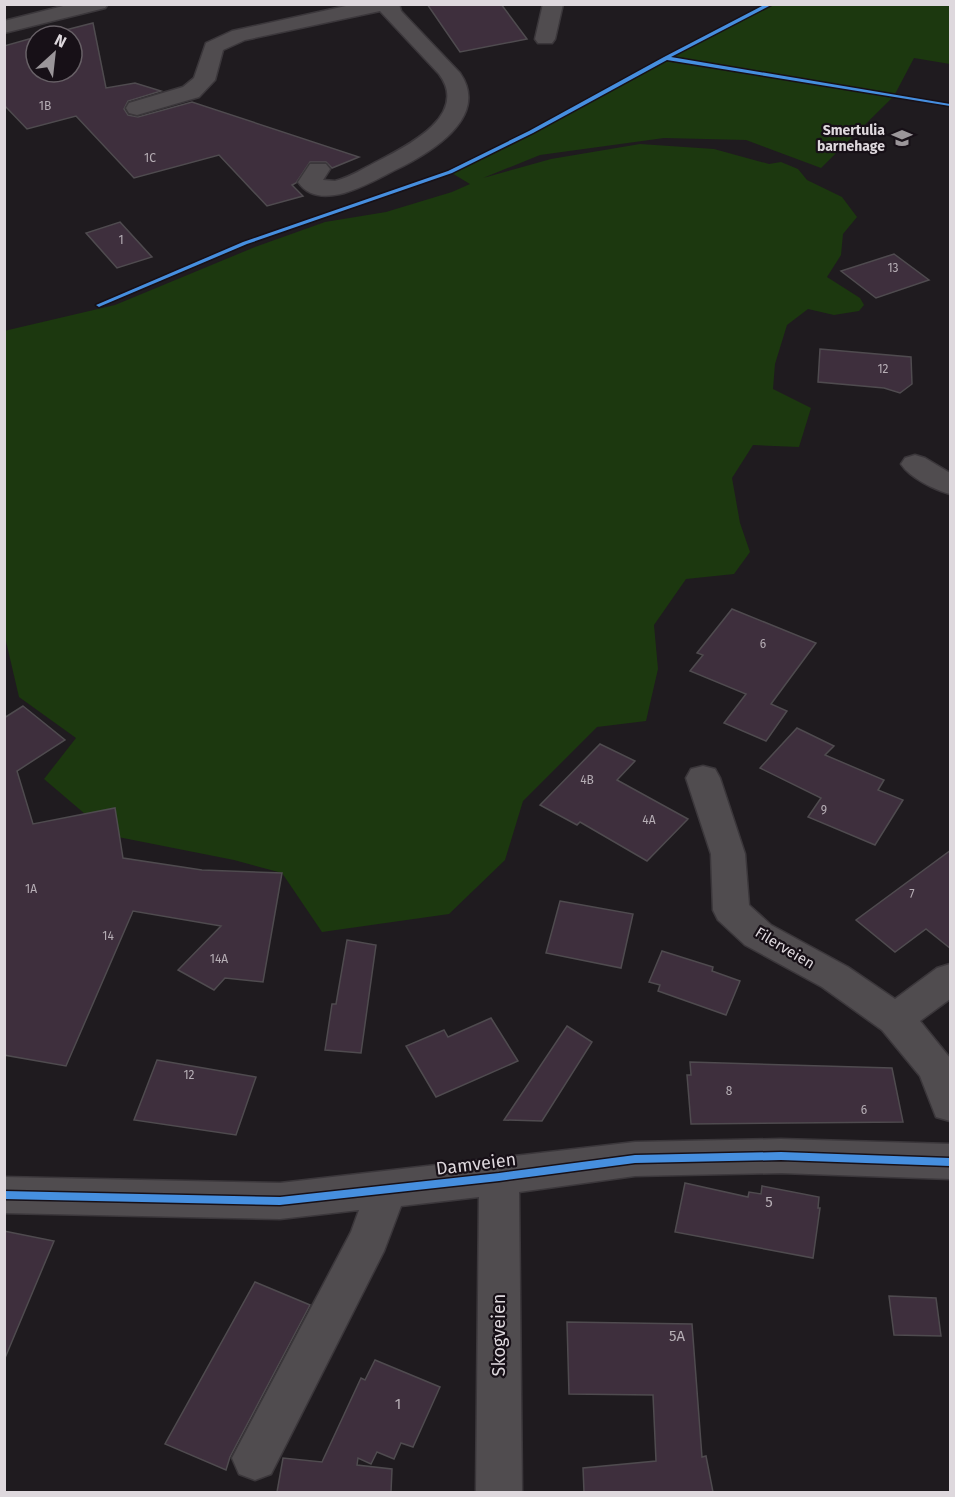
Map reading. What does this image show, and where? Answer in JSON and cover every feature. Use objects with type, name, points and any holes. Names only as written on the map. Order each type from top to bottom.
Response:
[{"type":"street","points":[[4,27],[98,4]]},
{"type":"street","points":[[136,108],[191,92],[204,80],[213,47],[239,34],[387,4],[391,13],[453,78],[457,91],[453,113],[426,144],[364,177],[342,186],[327,188],[310,182],[318,170]]},
{"type":"street","points":[[545,39],[553,4]]},
{"type":"street","points":[[915,464],[951,485]]},
{"type":"street","name":"Filerveien","points":[[703,778],[728,854],[731,910],[758,935],[835,977],[895,1019],[936,1068],[951,1105]]},
{"type":"street","points":[[895,1019],[951,979]]},
{"type":"street","name":"Damveien","points":[[4,1194],[280,1201],[499,1177],[635,1159],[781,1156],[951,1162]]},
{"type":"street","name":"Skogveien","points":[[499,1177],[499,1492]]},
{"type":"street","points":[[255,1458],[369,1238],[387,1189]]},
{"type":"green space","points":[[771,5],[950,5],[950,64],[914,58],[894,96],[821,168],[746,140],[664,138],[540,155],[483,178],[551,159],[640,144],[714,149],[769,164],[781,162],[798,169],[807,180],[842,197],[857,217],[843,234],[841,255],[827,277],[860,298],[864,305],[859,311],[834,315],[808,309],[787,325],[775,364],[773,389],[811,408],[799,447],[753,445],[732,478],[740,523],[750,552],[734,574],[686,579],[654,625],[658,669],[646,721],[597,727],[523,801],[505,860],[449,914],[322,932],[282,873],[234,860],[118,837],[115,808],[85,814],[44,779],[76,738],[19,697],[5,637],[4,331],[115,305],[255,247],[325,222],[386,212],[452,192],[470,184],[450,172]]},
{"type":"building","points":[[427,4],[501,4],[527,39],[460,52]]},
{"type":"building","points":[[93,23],[106,88],[135,83],[161,91],[128,101],[124,109],[128,115],[138,117],[192,102],[359,157],[332,168],[326,162],[310,162],[296,183],[292,185],[303,196],[267,206],[219,155],[134,178],[76,116],[27,129],[4,105],[4,46],[24,40],[24,84],[84,84],[84,25]]},
{"type":"building","points":[[120,222],[152,257],[117,268],[86,233]]},
{"type":"building","points":[[894,254],[929,280],[876,298],[841,271]]},
{"type":"building","points":[[820,349],[911,357],[912,384],[900,393],[884,388],[818,382]]},
{"type":"building","points":[[732,609],[816,643],[771,704],[787,711],[766,741],[724,723],[746,694],[690,671],[703,655],[697,653]]},
{"type":"building","points":[[23,706],[65,740],[17,771],[33,824],[115,808],[123,858],[202,870],[282,873],[263,982],[225,978],[214,990],[178,970],[221,926],[133,911],[66,1066],[4,1055],[4,718]]},
{"type":"building","points":[[797,728],[834,746],[825,755],[884,780],[878,790],[903,800],[875,845],[808,817],[821,798],[760,768]]},
{"type":"building","points":[[600,744],[635,761],[617,780],[688,819],[647,861],[580,822],[577,825],[540,805]]},
{"type":"building","points":[[951,850],[951,949],[926,929],[895,952],[856,920]]},
{"type":"building","points":[[560,901],[633,914],[621,968],[546,953]]},
{"type":"building","points":[[347,940],[376,945],[361,1053],[325,1050],[332,1004],[336,1004]]},
{"type":"building","points":[[662,951],[713,967],[712,971],[740,981],[726,1015],[658,991],[660,985],[649,982]]},
{"type":"building","points":[[491,1018],[518,1061],[436,1097],[406,1046],[444,1030],[448,1037]]},
{"type":"building","points":[[567,1026],[592,1042],[542,1121],[504,1120]]},
{"type":"building","points":[[157,1060],[256,1077],[236,1135],[134,1120]]},
{"type":"building","points":[[690,1062],[892,1068],[903,1122],[691,1124],[687,1075],[691,1075]]},
{"type":"building","points":[[685,1183],[748,1197],[749,1192],[761,1194],[762,1186],[819,1197],[818,1208],[820,1208],[813,1258],[675,1232]]},
{"type":"building","points":[[4,1231],[54,1241],[5,1358],[4,1358]]},
{"type":"building","points":[[255,1282],[310,1305],[230,1457],[226,1470],[165,1444]]},
{"type":"building","points":[[889,1296],[936,1298],[941,1336],[894,1335]]},
{"type":"building","points":[[567,1322],[692,1324],[702,1457],[706,1456],[713,1492],[584,1492],[583,1468],[656,1461],[653,1395],[569,1394]]},
{"type":"building","points":[[375,1360],[440,1387],[413,1447],[401,1443],[394,1459],[377,1452],[371,1464],[358,1458],[357,1465],[392,1469],[391,1492],[277,1492],[283,1458],[322,1462],[361,1378],[365,1380]]},
{"type":"cycle path","points":[[99,305],[245,243],[450,172],[531,132],[771,4]]},
{"type":"cycle path","points":[[666,58],[950,105]]},
{"type":"cycle path","points":[[4,1195],[280,1201],[499,1177],[635,1159],[781,1156],[950,1162]]},
{"type":"place","name":"Smertulia barnehage","points":[[902,138]]}]
